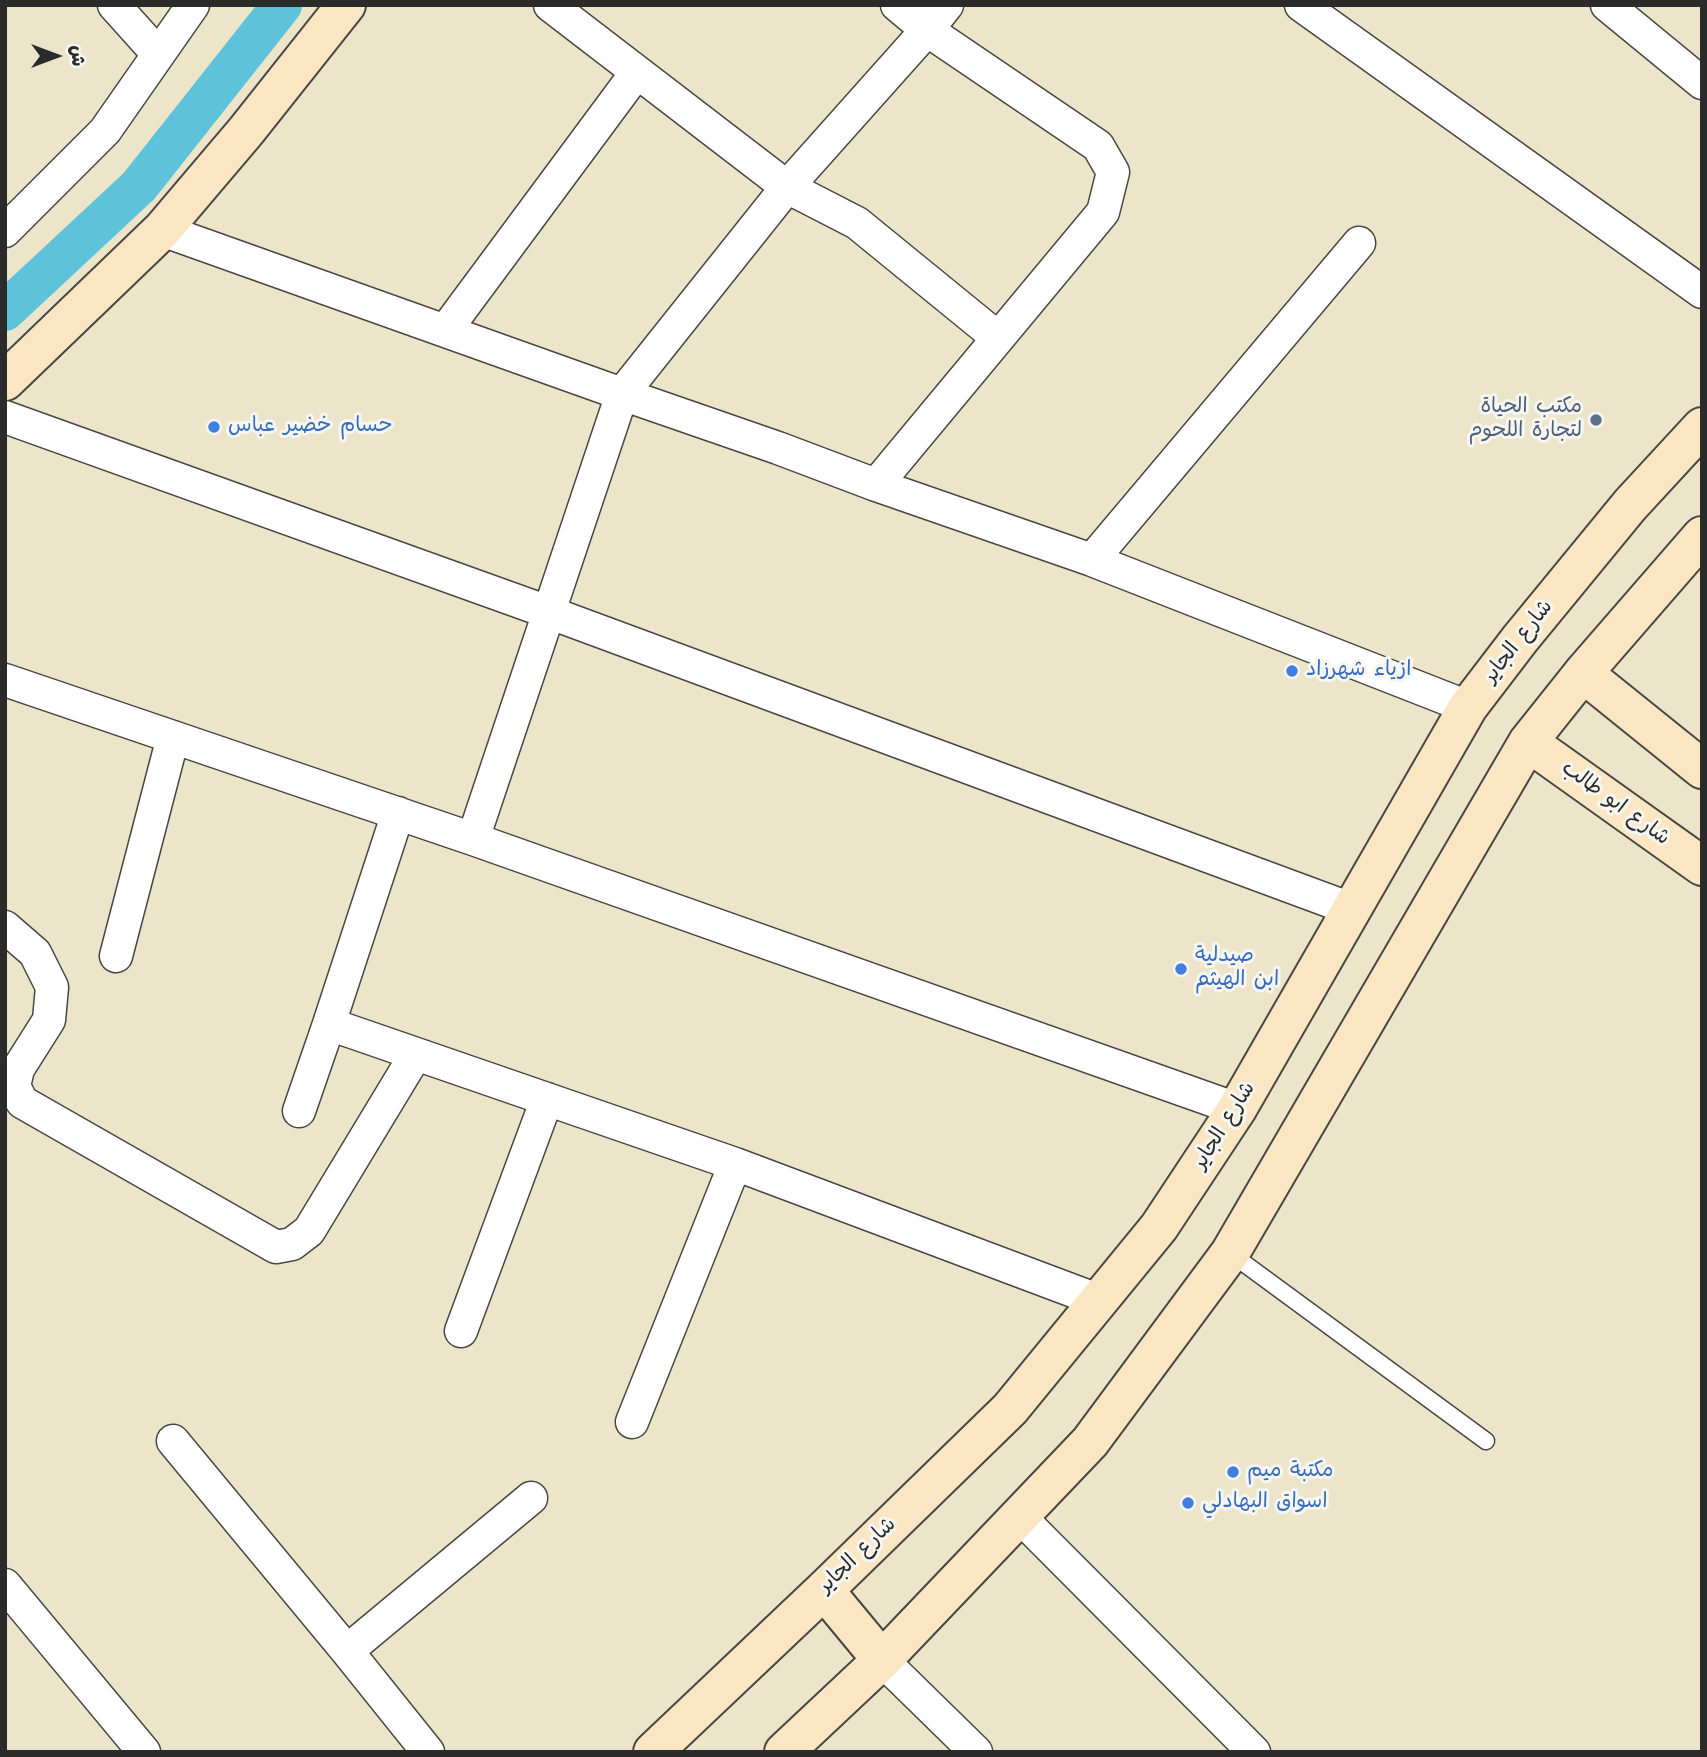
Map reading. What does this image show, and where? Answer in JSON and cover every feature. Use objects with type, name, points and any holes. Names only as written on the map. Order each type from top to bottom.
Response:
[{"type":"street","points":[[114,5],[158,54]]},
{"type":"street","points":[[5,231],[105,131],[193,5]]},
{"type":"street","points":[[5,380],[162,230],[246,131],[346,5]]},
{"type":"street","points":[[550,5],[787,187],[857,223],[998,338]]},
{"type":"street","points":[[876,485],[1102,212],[1113,172],[1098,146],[927,30],[897,5]]},
{"type":"street","points":[[473,839],[622,394],[787,187],[947,5]]},
{"type":"street","points":[[1301,5],[1702,292]]},
{"type":"street","points":[[1608,5],[1702,83]]},
{"type":"street","points":[[445,331],[637,72]]},
{"type":"street","points":[[162,230],[1092,560],[1468,707]]},
{"type":"street","points":[[1092,560],[1359,243]]},
{"type":"street","points":[[5,417],[548,612],[1351,909]]},
{"type":"street","name":"شارع الجاير","points":[[653,1752],[1010,1409],[1159,1227],[1237,1110],[1468,707],[1629,505],[1702,427]]},
{"type":"street","points":[[784,1752],[882,1660],[1090,1442],[1230,1254],[1528,742],[1583,673],[1702,536]]},
{"type":"street","points":[[1583,673],[1702,769]]},
{"type":"street","points":[[5,680],[473,839],[1237,1110]]},
{"type":"street","points":[[116,956],[173,737]]},
{"type":"street","name":"شارع ابو طالب","points":[[1528,742],[1702,866]]},
{"type":"street","points":[[299,1111],[398,813]]},
{"type":"street","points":[[5,927],[35,953],[52,986],[49,1020],[18,1069],[10,1089],[22,1102],[276,1247],[292,1244],[309,1231],[416,1054]]},
{"type":"street","points":[[329,1024],[735,1164],[1100,1301]]},
{"type":"street","points":[[461,1331],[547,1099]]},
{"type":"street","points":[[632,1422],[735,1164]]},
{"type":"street","points":[[173,1441],[428,1752]]},
{"type":"street","points":[[347,1651],[531,1498]]},
{"type":"street","points":[[1020,1517],[1254,1752]]},
{"type":"street","points":[[5,1585],[144,1752]]},
{"type":"street","points":[[824,1590],[882,1660],[976,1752]]},
{"type":"lane","points":[[1230,1254],[1486,1441]]},
{"type":"waterway","points":[[5,311],[139,186],[282,5]]},
{"type":"place","name":"مكتب الحياة لتجارة اللحوم","points":[[1596,420]]},
{"type":"place","name":"حسام خضير عباس","points":[[214,427]]},
{"type":"place","name":"ازياء شهرزاد","points":[[1292,671]]},
{"type":"place","name":"صيدلية ابن الهيثم","points":[[1181,969]]},
{"type":"place","name":"مكتبة ميم","points":[[1233,1472]]},
{"type":"place","name":"اسواق البهادلي","points":[[1188,1503]]}]
